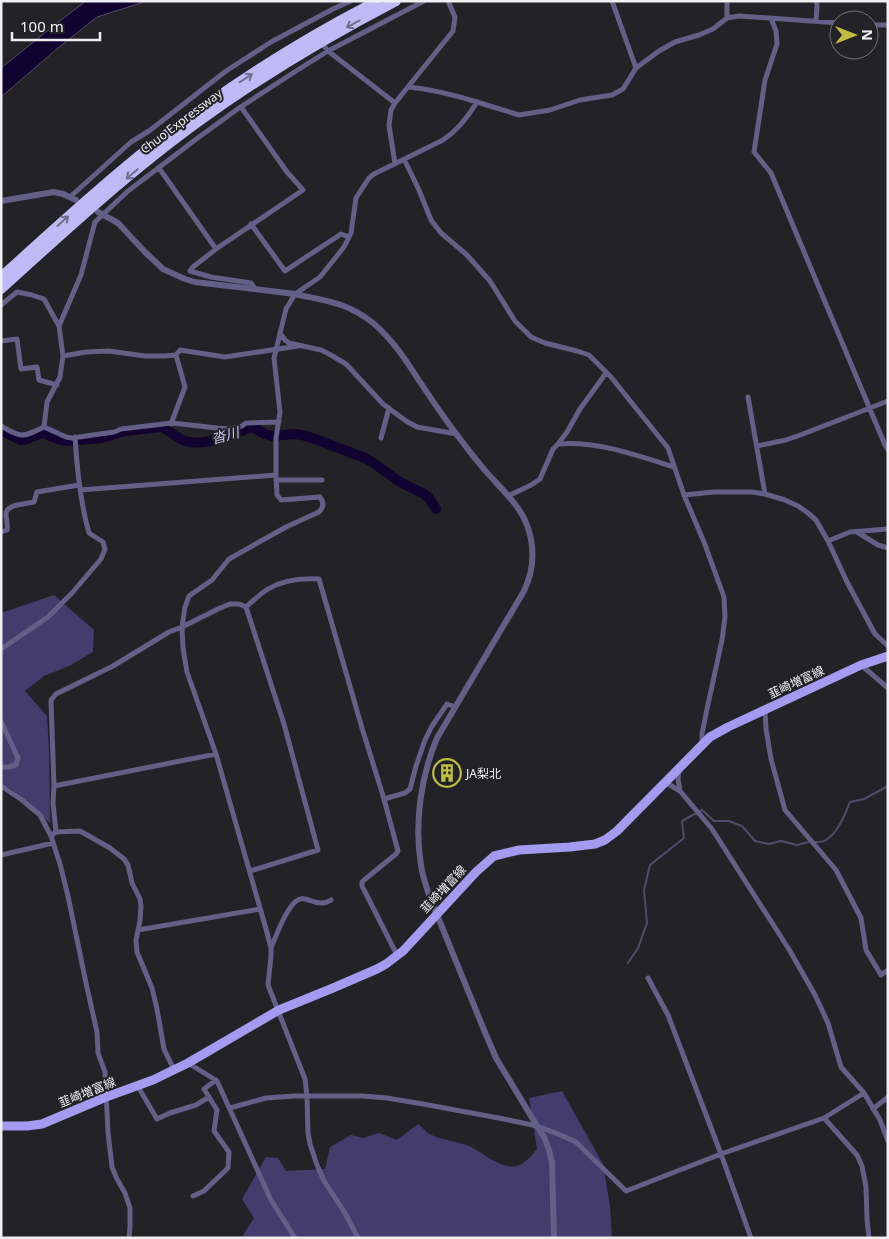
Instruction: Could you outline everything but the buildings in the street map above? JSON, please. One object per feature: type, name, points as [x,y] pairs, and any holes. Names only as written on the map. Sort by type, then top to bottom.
[{"type":"highway","name":"Chuo Expressway","points":[[1,278],[90,198],[150,148],[230,88],[312,36],[377,1]]},
{"type":"highway","name":"Chuo Expressway","points":[[1,289],[97,203],[198,122],[285,63],[396,1]]},
{"type":"main road","name":"韮崎増富線","points":[[1,1126],[42,1124],[106,1097],[153,1080],[188,1063],[279,1010],[363,976],[386,964],[403,951],[480,867],[494,856],[520,850],[595,844],[605,840],[617,831],[710,736],[861,665],[888,656]]},
{"type":"street","points":[[1,201],[54,192],[73,198],[131,142],[149,131],[226,72],[271,42],[351,1]]},
{"type":"street","points":[[58,326],[81,275],[95,222],[101,213],[241,107],[328,51],[424,1]]},
{"type":"street","points":[[395,164],[389,125],[391,110],[453,31],[455,17],[448,1]]},
{"type":"street","points":[[612,1],[636,68]]},
{"type":"street","points":[[727,1],[727,18]]},
{"type":"street","points":[[816,1],[816,21]]},
{"type":"street","points":[[408,88],[423,88],[436,91],[519,115],[550,110],[580,100],[612,94],[623,89],[636,68],[660,50],[675,42],[706,32],[727,18],[739,16],[829,22]]},
{"type":"street","points":[[771,18],[776,31],[777,44],[765,80],[754,152],[771,172],[888,450]]},
{"type":"street","points":[[309,22],[314,29]]},
{"type":"street","points":[[324,46],[395,103]]},
{"type":"street","points":[[358,1238],[345,1213],[324,1181],[317,1165],[308,1133],[305,1079],[268,985],[271,948],[216,754],[187,672],[182,627],[189,596],[212,580],[229,559],[262,539],[312,516],[322,509],[323,500],[320,496],[281,500],[277,495],[277,436],[280,412],[274,358],[286,310],[295,294],[320,277],[350,237],[356,198],[368,178],[453,134],[464,122],[477,102]]},
{"type":"street","points":[[241,107],[287,172],[303,190],[216,249],[190,271],[211,277],[251,283],[255,289]]},
{"type":"street","points":[[404,159],[431,220],[441,233],[467,255],[490,281],[514,321],[531,337],[545,344],[589,355],[668,448],[684,495],[724,597],[725,617],[722,640],[706,708],[702,743]]},
{"type":"street","points":[[159,168],[216,249]]},
{"type":"street","points":[[101,213],[118,223],[156,263],[168,272],[185,279],[195,282],[295,294],[338,303],[357,311],[386,335],[401,353],[456,434],[522,514],[531,539],[533,554],[529,580],[437,738],[423,782],[418,837],[423,876],[436,913],[484,1030],[496,1058],[550,1150],[554,1238]]},
{"type":"street","points":[[251,224],[284,272],[341,234],[350,237]]},
{"type":"street","points":[[1,305],[18,292],[44,299],[58,326],[63,356],[60,377],[47,402],[44,427]]},
{"type":"street","points":[[280,332],[288,343],[321,350],[346,364],[383,404],[406,421],[417,427],[456,434]]},
{"type":"street","points":[[1,341],[17,339],[21,369],[38,367],[39,380],[57,384]]},
{"type":"street","points":[[63,356],[109,351],[145,356],[165,356],[176,354],[180,350],[225,357],[298,346]]},
{"type":"street","points":[[171,424],[184,387],[176,354]]},
{"type":"street","points":[[508,496],[540,479],[553,449],[606,373]]},
{"type":"street","points":[[748,397],[765,494]]},
{"type":"street","points":[[756,446],[786,440],[888,401]]},
{"type":"street","points":[[381,438],[388,408]]},
{"type":"street","points":[[44,427],[66,438],[75,438],[114,432],[121,429],[171,424],[230,429],[246,423],[279,422]]},
{"type":"street","points":[[1,426],[21,436],[26,436],[44,427]]},
{"type":"street","points":[[1,649],[48,617],[72,593],[101,559],[105,549],[103,542],[89,533],[84,516],[75,438]]},
{"type":"street","points":[[558,444],[585,444],[674,467]]},
{"type":"street","points":[[1,532],[7,530],[8,527],[7,510],[10,507],[34,502],[37,492],[276,478],[322,480]]},
{"type":"street","points":[[684,495],[714,492],[752,492],[785,500],[808,513],[816,520],[875,634],[888,646]]},
{"type":"street","points":[[828,542],[850,532],[888,529]]},
{"type":"street","points":[[857,532],[878,545],[888,548]]},
{"type":"street","points":[[246,607],[268,589],[280,583],[306,578],[319,579],[398,851],[362,882],[362,886],[397,955]]},
{"type":"street","points":[[129,1238],[130,1208],[112,1167],[105,1072],[98,1053],[98,1032],[68,896],[53,842],[54,786],[51,700],[56,694],[113,666],[169,632],[230,604],[239,604],[246,607],[284,724],[318,850],[250,871]]},
{"type":"street","points":[[861,665],[888,688]]},
{"type":"street","points":[[384,799],[405,793],[410,789],[425,740],[432,726],[447,704],[455,707]]},
{"type":"street","points":[[765,710],[771,759],[785,810],[836,870],[861,918],[866,950],[881,975],[888,970]]},
{"type":"street","points":[[1,721],[18,758],[16,764],[9,768],[1,767]]},
{"type":"street","points":[[54,786],[216,754]]},
{"type":"street","points":[[680,767],[678,778],[680,791]]},
{"type":"street","points":[[665,782],[680,791],[712,829],[790,951],[828,1023],[841,1067],[864,1093],[880,1120],[888,1141]]},
{"type":"street","points":[[1,786],[40,815],[53,834]]},
{"type":"street","points":[[53,834],[80,831],[110,848],[128,864],[132,883],[140,899],[141,906],[136,940],[137,952],[152,988],[158,1009],[164,1049],[174,1070]]},
{"type":"street","points":[[1,855],[53,842]]},
{"type":"street","points":[[271,948],[282,920],[288,909],[295,902],[301,898],[317,903],[326,903],[331,900]]},
{"type":"street","points":[[138,930],[260,910]]},
{"type":"street","points":[[648,978],[668,1015],[751,1238]]},
{"type":"street","points":[[188,1063],[217,1081],[271,1200],[295,1238]]},
{"type":"street","points":[[193,1196],[204,1191],[228,1168],[230,1152],[214,1131],[217,1110],[204,1088],[216,1080]]},
{"type":"street","points":[[137,1085],[157,1118],[196,1105],[209,1097]]},
{"type":"street","points":[[230,1108],[266,1098],[363,1096],[387,1098],[537,1126],[576,1142],[626,1191],[721,1154],[824,1118],[864,1093]]},
{"type":"street","points":[[873,1109],[888,1097]]},
{"type":"street","points":[[824,1118],[857,1155],[862,1166],[866,1187],[869,1238]]},
{"type":"shaded area","points":[[86,1],[147,1],[97,17],[1,97],[1,68]]},
{"type":"shaded area","points":[[54,595],[94,630],[93,652],[69,666],[44,676],[25,691],[47,716],[50,823],[11,789],[1,786],[1,613]]},
{"type":"shaded area","points":[[562,1091],[603,1164],[610,1206],[612,1238],[241,1238],[254,1218],[242,1199],[266,1157],[278,1158],[286,1171],[325,1169],[330,1147],[351,1135],[363,1138],[379,1133],[397,1140],[418,1124],[432,1135],[466,1145],[505,1166],[517,1166],[526,1161],[537,1149],[529,1098]]},
{"type":"waterway","name":"沓川","points":[[1,430],[20,440],[43,433],[64,441],[102,438],[124,431],[161,427],[182,440],[192,442],[209,441],[249,428],[254,428],[272,436],[295,434],[307,436],[365,458],[400,482],[424,494],[436,509]]},
{"type":"waterway","points":[[814,842],[824,841],[834,833],[841,823],[850,802],[864,799],[888,786]]},
{"type":"waterway","points":[[628,963],[638,948],[647,923],[644,890],[650,865],[684,838],[682,821],[702,810],[714,821],[729,821],[742,826],[755,841],[769,844],[781,841],[797,845],[809,842]]},
{"type":"place","name":"JA梨北","points":[[447,773]]}]
